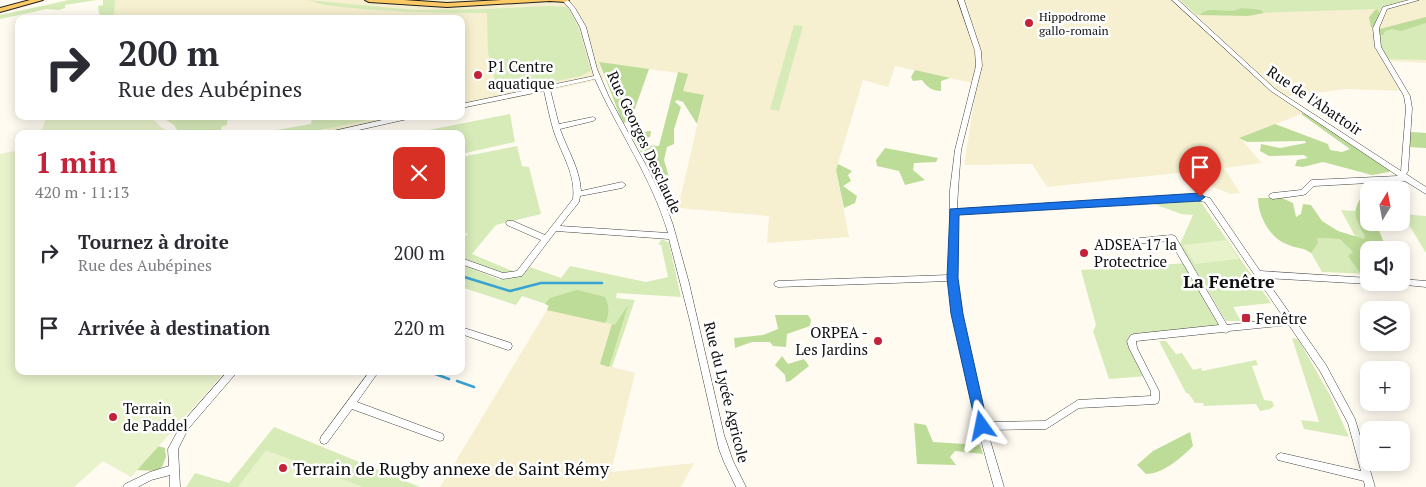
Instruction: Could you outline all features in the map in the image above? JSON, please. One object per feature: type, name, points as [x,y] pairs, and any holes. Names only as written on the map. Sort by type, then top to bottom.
[{"type":"main road","points":[[0,6],[33,0]]},
{"type":"main road","points":[[0,10],[39,0]]},
{"type":"main road","points":[[369,0],[431,5],[547,0]]},
{"type":"main road","points":[[505,2],[514,0]]},
{"type":"main road","points":[[553,0],[565,0]]},
{"type":"street","name":"Rue Georges Desclaude","points":[[565,0],[579,17],[597,77],[616,120],[646,171],[662,204],[690,301]]},
{"type":"street","points":[[961,0],[978,51],[979,66],[958,150],[952,278],[957,314],[982,426],[999,487]]},
{"type":"street","name":"Rue de l'Abattoir","points":[[1175,0],[1273,90],[1405,176],[1426,192]]},
{"type":"street","points":[[1273,196],[1302,192],[1312,184],[1337,180],[1383,181],[1405,176],[1409,108],[1407,96],[1378,47],[1376,28],[1385,8],[1416,0]]},
{"type":"street","points":[[465,105],[597,77]]},
{"type":"street","points":[[465,262],[503,276],[519,274],[576,200],[578,194],[573,165],[561,142],[546,88]]},
{"type":"street","points":[[557,127],[593,119]]},
{"type":"street","points":[[347,130],[394,120]]},
{"type":"street","points":[[578,194],[622,185]]},
{"type":"street","points":[[954,212],[1194,197],[1207,200],[1323,368],[1348,414],[1370,487]]},
{"type":"street","points":[[510,223],[546,238]]},
{"type":"street","points":[[554,228],[672,236]]},
{"type":"street","points":[[1122,242],[1172,238],[1226,330]]},
{"type":"street","points":[[1259,274],[1360,280]]},
{"type":"street","points":[[778,284],[952,278]]},
{"type":"street","points":[[1410,283],[1426,284]]},
{"type":"street","name":"Rue du Lycée Agricole","points":[[690,301],[726,457],[741,487]]},
{"type":"street","points":[[982,426],[1046,425],[1078,404],[1155,400],[1155,391],[1133,348],[1131,340],[1292,321]]},
{"type":"street","points":[[465,331],[508,346]]},
{"type":"street","points":[[175,487],[173,449],[185,426],[230,375]]},
{"type":"street","points":[[324,440],[372,375]]},
{"type":"street","points":[[352,404],[440,437]]},
{"type":"street","points":[[1280,456],[1367,477]]},
{"type":"street","points":[[128,487],[150,476],[173,470]]},
{"type":"shaded area","points":[[115,0],[1426,0],[1426,63],[1389,61],[1405,91],[1346,89],[1283,97],[1306,112],[1240,138],[1262,163],[1224,168],[1240,193],[1231,194],[1178,173],[1047,187],[1032,164],[964,165],[977,84],[895,66],[888,87],[863,80],[836,170],[849,237],[767,243],[769,216],[678,208],[704,96],[682,91],[687,74],[599,63],[604,79],[465,108],[465,15],[114,15]]},
{"type":"shaded area","points":[[325,120],[405,120],[351,130],[327,130]]},
{"type":"shaded area","points":[[547,310],[612,324],[600,364],[635,373],[611,472],[694,463],[681,487],[440,487]]},
{"type":"green space","points":[[69,0],[97,0],[65,5],[65,8],[59,10],[47,9],[0,19],[0,15]]},
{"type":"green space","points":[[103,0],[115,0],[114,15],[99,15],[98,6],[103,5]]},
{"type":"green space","points":[[306,0],[415,10],[568,7],[578,26],[591,71],[581,76],[498,93],[488,53],[487,13],[366,9],[325,5]]},
{"type":"green space","points":[[1180,0],[1405,0],[1384,6],[1379,11],[1376,9],[1197,15]]},
{"type":"green space","points":[[1241,8],[1261,10],[1264,13],[1248,16],[1200,15],[1209,10],[1231,11]]},
{"type":"green space","points":[[1376,9],[1379,11],[1378,28],[1380,29],[1426,17],[1426,23],[1401,31],[1393,29],[1385,31],[1383,35],[1378,34],[1376,28],[1371,27],[1369,17]]},
{"type":"green space","points":[[1426,19],[1426,60],[1385,59],[1378,47],[1376,30]]},
{"type":"green space","points":[[794,25],[803,26],[779,111],[770,109]]},
{"type":"green space","points":[[599,62],[649,69],[632,117],[623,124]]},
{"type":"green space","points":[[915,70],[950,78],[941,81],[941,91],[935,90],[928,87],[922,80],[913,81],[911,77]]},
{"type":"green space","points":[[678,72],[688,74],[683,91],[704,95],[697,124],[683,102],[677,100],[675,102],[681,107],[674,129],[674,144],[667,147],[664,160],[669,177],[665,195],[634,140],[634,135],[638,132],[651,131],[650,137],[642,139],[645,145],[659,146]]},
{"type":"green space","points":[[1306,112],[1391,170],[1372,175],[1323,162],[1303,167],[1295,166],[1297,160],[1308,158],[1304,155],[1269,156],[1260,151],[1261,144],[1280,148],[1306,143],[1305,141],[1247,142],[1239,138],[1275,124],[1328,144],[1330,150],[1342,152],[1350,149],[1301,114]]},
{"type":"green space","points":[[510,114],[515,142],[465,153],[465,130],[428,130]]},
{"type":"green space","points":[[45,120],[153,120],[165,130],[42,130]]},
{"type":"green space","points":[[166,120],[228,120],[227,125],[221,127],[221,130],[177,130]]},
{"type":"green space","points":[[312,120],[369,120],[320,130],[277,130],[311,124]]},
{"type":"green space","points":[[1411,132],[1426,133],[1426,148],[1409,147]]},
{"type":"green space","points":[[517,146],[522,166],[529,167],[541,214],[496,225],[472,254],[515,272],[506,274],[465,259],[465,237],[468,233],[465,233],[465,156]]},
{"type":"green space","points":[[885,148],[938,158],[936,162],[914,163],[913,170],[925,180],[905,185],[899,171],[877,166],[876,160]]},
{"type":"green space","points":[[15,151],[15,375],[222,375],[131,477],[103,461],[74,487],[0,487],[0,154]]},
{"type":"green space","points":[[838,164],[852,171],[848,175],[851,181],[843,186],[857,196],[855,203],[844,208],[836,170]]},
{"type":"green space","points":[[1258,198],[1282,198],[1293,203],[1296,217],[1301,214],[1303,204],[1311,205],[1322,221],[1338,231],[1364,239],[1365,236],[1362,231],[1379,231],[1383,241],[1360,241],[1360,273],[1348,256],[1353,252],[1340,239],[1317,238],[1318,243],[1311,253],[1276,238],[1266,226],[1260,212]]},
{"type":"green space","points":[[1360,200],[1360,226],[1356,215]]},
{"type":"green space","points":[[1200,201],[1271,303],[1233,307],[1241,321],[1226,321],[1180,244],[1193,215],[1181,214],[1154,204]]},
{"type":"green space","points":[[1341,210],[1360,211],[1360,231],[1374,231],[1379,241],[1360,241],[1360,274],[1322,272],[1302,237],[1357,240]]},
{"type":"green space","points":[[1410,215],[1426,216],[1426,253],[1410,227]]},
{"type":"green space","points":[[662,239],[669,243],[681,297],[617,293],[616,298],[635,300],[612,367],[600,364],[612,324],[547,310],[549,305],[522,296],[516,305],[465,288],[465,266],[500,280],[502,278],[518,276],[530,267],[561,278],[570,266],[646,282],[668,277],[661,245],[658,244]]},
{"type":"green space","points":[[1226,240],[1239,259],[1195,264],[1183,245]]},
{"type":"green space","points":[[1187,263],[1226,330],[1131,341],[1147,376],[1109,379],[1093,331],[1096,325],[1081,270]]},
{"type":"green space","points":[[577,290],[605,297],[608,317],[605,323],[547,310],[549,306],[545,304],[550,298]]},
{"type":"green space","points":[[628,305],[609,367],[600,364],[612,324],[615,325]]},
{"type":"green space","points":[[775,315],[808,315],[811,320],[810,326],[787,334],[786,347],[773,346],[770,342],[752,342],[735,348],[734,338],[763,335],[778,329]]},
{"type":"green space","points":[[1292,338],[1298,339],[1330,395],[1349,437],[1304,429],[1301,420],[1319,422]]},
{"type":"green space","points":[[1159,341],[1166,341],[1176,354],[1182,353],[1193,370],[1201,368],[1202,371],[1256,360],[1258,365],[1252,366],[1264,400],[1272,401],[1274,406],[1260,411],[1256,404],[1204,406],[1203,403],[1195,403],[1189,394],[1186,393]]},
{"type":"green space","points":[[782,356],[788,364],[804,359],[809,366],[786,382],[785,375],[775,365]]},
{"type":"green space","points":[[914,423],[926,425],[933,442],[980,445],[983,454],[955,451],[950,457],[956,465],[917,464]]},
{"type":"green space","points":[[274,427],[420,487],[186,487],[195,473],[229,483]]},
{"type":"green space","points":[[1190,432],[1193,446],[1165,468],[1146,474],[1137,465],[1153,451]]},
{"type":"green space","points":[[154,445],[165,448],[166,457],[162,467],[156,471],[135,470]]},
{"type":"green space","name":"Terrain de Rugby annexe de Saint Rémy","points":[[266,450],[363,487],[238,487]]},
{"type":"waterway","points":[[465,277],[510,291],[541,283],[602,283]]},
{"type":"waterway","points":[[438,375],[449,379]]},
{"type":"waterway","points":[[457,381],[474,387]]},
{"type":"place","name":"Hippodrome gallo-romain","points":[[1029,23]]},
{"type":"place","name":"P1 Centre aquatique","points":[[478,75]]},
{"type":"place","name":"ADSEA 17 la Protectrice","points":[[1084,253]]},
{"type":"place","name":"Fenêtre","points":[[1246,318]]},
{"type":"place","name":"ORPEA - Les Jardins","points":[[878,341]]},
{"type":"place","name":"Terrain de Paddel","points":[[113,417]]},
{"type":"place","name":"Terrain de Rugby annexe de Saint Rémy","points":[[283,468]]},
{"type":"district","name":"La Fenêtre","points":[[1229,281]]},
{"type":"route","points":[[982,426],[957,314],[952,278],[954,212],[1200,197]]}]
